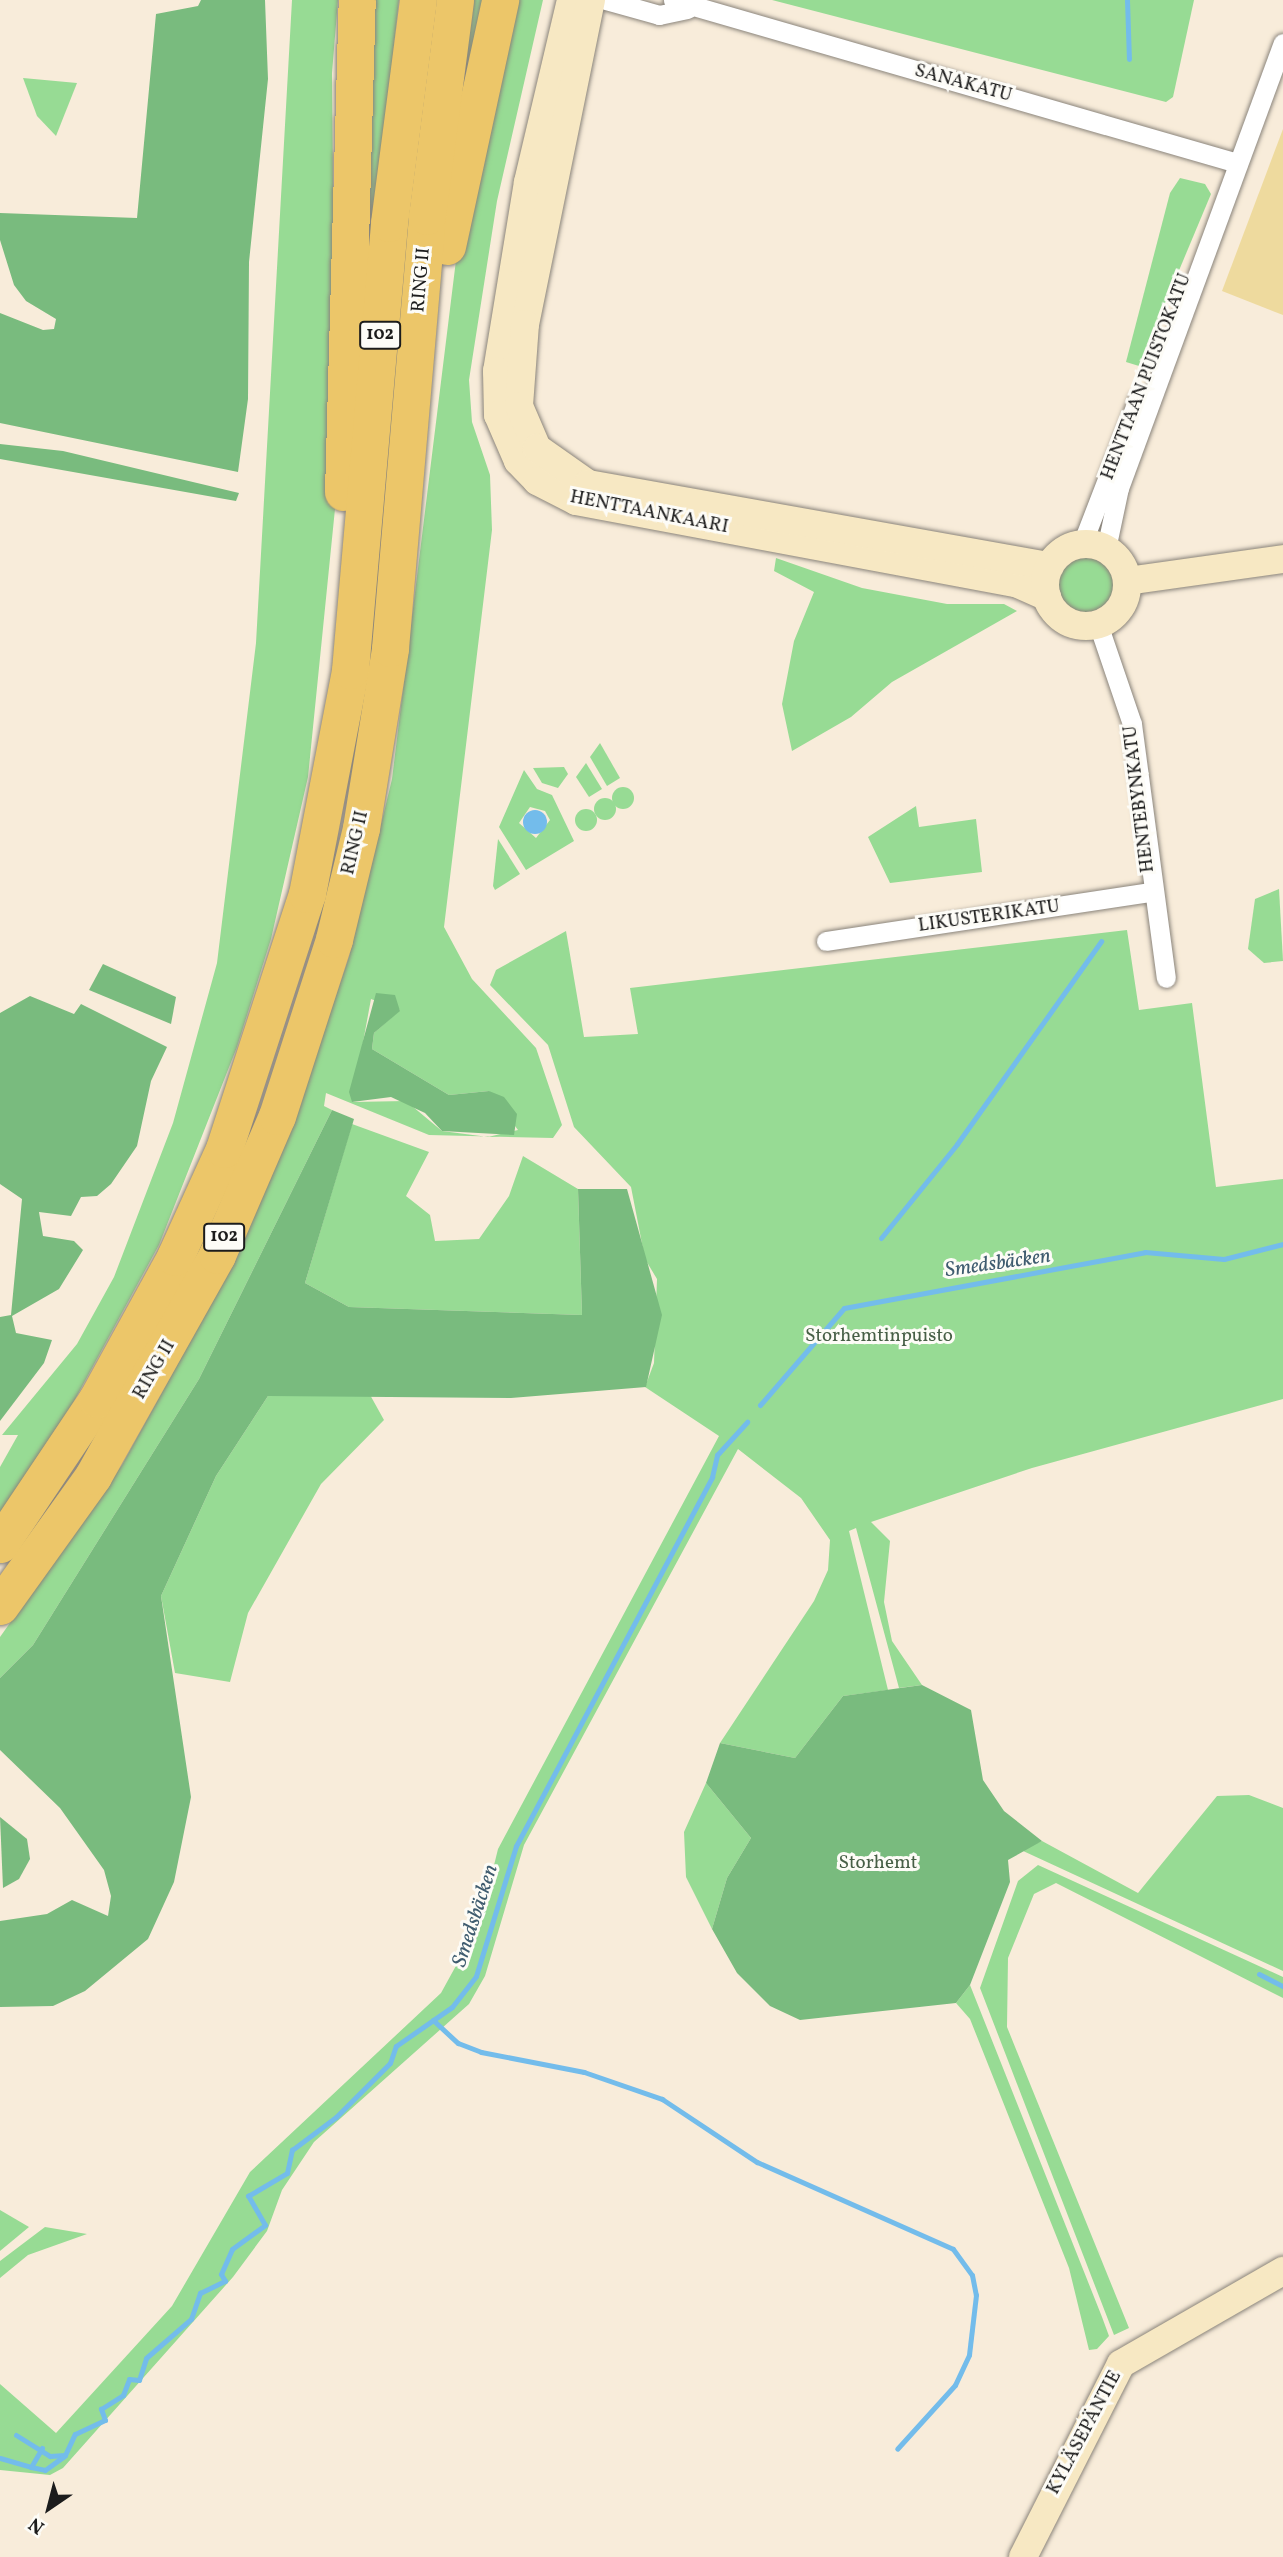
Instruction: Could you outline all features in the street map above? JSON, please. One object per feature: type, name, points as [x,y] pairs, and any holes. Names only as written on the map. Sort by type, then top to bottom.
[{"type":"highway","points":[[350,670],[340,608],[357,0]]},
{"type":"highway","name":"RING II","points":[[0,1544],[131,1340],[224,1149],[307,894],[350,670],[390,223],[418,0]]},
{"type":"highway","name":"RING II","points":[[0,1606],[93,1476],[162,1360],[222,1242],[304,1039],[370,780],[390,648],[412,402],[455,0]]},
{"type":"highway","points":[[412,402],[431,368],[459,174],[500,0]]},
{"type":"main road","name":"HENTTAANKAARI","points":[[571,0],[534,154],[497,371],[498,415],[518,461],[547,487],[576,501],[1018,584],[1047,597]]},
{"type":"main road","name":"HENTTAANKAARI","points":[[591,0],[525,324],[519,406],[537,448],[588,484],[1050,566]]},
{"type":"main road","points":[[1094,547],[1127,581],[1117,611],[1098,624],[1066,621],[1047,597],[1050,566],[1094,547]]},
{"type":"main road","points":[[1127,581],[1283,559]]},
{"type":"main road","name":"KYLÄSEPÄNTIE","points":[[1023,2557],[1085,2425],[1121,2364],[1283,2272]]},
{"type":"street","name":"SANAKATU","points":[[606,0],[659,15],[680,4],[1237,163]]},
{"type":"street","name":"HENTTAAN PUISTOKATU","points":[[1094,547],[1217,230],[1218,213],[1283,43]]},
{"type":"street","name":"HENTEBYNKATU","points":[[1098,624],[1132,724],[1151,892],[1166,978]]},
{"type":"street","name":"LIKUSTERIKATU","points":[[826,941],[1151,892]]},
{"type":"green space","points":[[201,0],[265,0],[268,79],[249,262],[248,399],[238,472],[0,423],[0,313],[43,330],[54,329],[56,319],[26,301],[14,285],[0,240],[0,213],[137,218],[156,14],[198,6]]},
{"type":"green space","points":[[292,0],[338,0],[332,73],[336,499],[308,777],[271,939],[237,1047],[159,1245],[73,1403],[0,1513],[0,1467],[18,1435],[2,1435],[77,1344],[114,1277],[173,1123],[217,963],[256,643]]},
{"type":"green space","points":[[367,0],[399,0],[363,326]]},
{"type":"green space","points":[[473,0],[489,0],[456,113],[466,43]]},
{"type":"green space","points":[[511,0],[543,0],[497,201],[469,380],[472,422],[490,475],[492,530],[444,927],[472,979],[536,1048],[562,1125],[553,1138],[490,1136],[518,1130],[489,1091],[449,1095],[372,1049],[374,1033],[400,1010],[371,999],[352,1102],[406,1101],[442,1131],[483,1136],[429,1135],[326,1093],[324,1106],[332,1110],[199,1379],[33,1645],[0,1678],[0,1637],[122,1465],[236,1258],[290,1131],[349,957],[392,779],[458,244]]},
{"type":"green space","points":[[772,0],[1194,0],[1173,97],[1166,102]]},
{"type":"green space","points":[[23,78],[77,83],[56,136],[37,116]]},
{"type":"green space","points":[[1180,178],[1205,184],[1211,194],[1139,366],[1126,362],[1170,193]]},
{"type":"green space","points":[[0,444],[63,451],[239,493],[236,501],[0,459]]},
{"type":"green space","points":[[776,558],[862,588],[947,604],[1004,604],[1017,611],[892,682],[851,717],[792,751],[782,704],[794,641],[814,592],[774,571]]},
{"type":"green space","points":[[1091,558],[1101,562],[1109,570],[1113,585],[1109,600],[1101,608],[1081,612],[1071,608],[1063,600],[1059,580],[1063,570],[1071,562]]},
{"type":"green space","points":[[600,743],[620,778],[607,786],[590,757]]},
{"type":"green space","points":[[586,763],[602,789],[589,797],[576,777]]},
{"type":"green space","points":[[564,767],[568,774],[558,788],[542,783],[533,768]]},
{"type":"green space","points":[[524,770],[537,789],[552,795],[574,841],[526,870],[499,827]],"holes":[[[530,807],[545,811],[550,820],[536,838],[519,823]]]},
{"type":"green space","points":[[623,787],[631,790],[634,798],[631,806],[623,809],[615,806],[612,798],[615,790]]},
{"type":"green space","points":[[605,798],[613,801],[616,809],[613,817],[605,820],[597,817],[594,809],[597,801]]},
{"type":"green space","points":[[916,806],[919,827],[976,819],[982,872],[890,883],[868,837]]},
{"type":"green space","points":[[586,809],[594,812],[597,820],[594,828],[586,831],[578,828],[575,820],[578,812]]},
{"type":"green space","points":[[498,839],[520,874],[495,890],[493,886]]},
{"type":"green space","points":[[1279,889],[1283,961],[1264,963],[1248,949],[1255,899]]},
{"type":"green space","name":"Storhemtinpuisto","points":[[1127,930],[1139,1010],[1192,1003],[1216,1187],[1283,1179],[1283,1399],[1032,1468],[871,1522],[890,1541],[884,1602],[892,1641],[922,1685],[899,1688],[856,1528],[849,1531],[888,1690],[843,1696],[795,1758],[720,1743],[814,1601],[828,1570],[830,1540],[801,1498],[738,1449],[524,1845],[485,1976],[469,2004],[314,2142],[282,2190],[267,2231],[233,2277],[63,2468],[50,2475],[0,2470],[0,2384],[56,2433],[172,2306],[250,2172],[441,1993],[480,1922],[498,1849],[719,1436],[645,1387],[654,1363],[657,1279],[645,1259],[631,1187],[574,1127],[548,1045],[490,985],[496,970],[566,931],[584,1037],[638,1034],[630,988]]},
{"type":"green space","points":[[103,964],[176,997],[171,1024],[89,990]]},
{"type":"green space","points":[[376,993],[395,995],[400,1011],[374,1033],[372,1049],[449,1095],[489,1091],[504,1097],[517,1114],[514,1135],[442,1131],[425,1113],[391,1097],[352,1102],[349,1092]]},
{"type":"green space","points":[[30,996],[74,1014],[81,1004],[167,1047],[151,1081],[137,1146],[111,1184],[97,1196],[81,1197],[71,1216],[39,1212],[43,1236],[74,1241],[83,1250],[59,1289],[12,1316],[16,1333],[52,1340],[44,1363],[0,1421],[0,1317],[11,1315],[22,1199],[0,1184],[0,1013]]},
{"type":"green space","points":[[332,1110],[354,1119],[305,1283],[349,1307],[582,1315],[578,1189],[627,1189],[662,1315],[646,1387],[511,1398],[268,1396],[216,1476],[161,1596],[191,1797],[174,1882],[148,1939],[85,1991],[53,2006],[0,2007],[0,1921],[47,1914],[72,1900],[108,1916],[111,1896],[104,1870],[60,1808],[0,1750],[0,1678],[33,1645],[199,1379]]},
{"type":"green space","points":[[352,1124],[429,1152],[406,1196],[430,1215],[435,1241],[479,1239],[509,1196],[523,1156],[578,1189],[582,1315],[349,1307],[305,1283]]},
{"type":"green space","points":[[369,1393],[384,1420],[321,1484],[248,1613],[230,1682],[175,1673],[161,1596],[216,1476],[268,1396]]},
{"type":"green space","name":"Storhemt","points":[[922,1685],[971,1710],[983,1780],[1004,1811],[1042,1841],[1008,1860],[1010,1882],[970,1985],[956,2003],[800,2020],[770,2006],[737,1973],[712,1929],[727,1878],[751,1838],[706,1783],[720,1743],[795,1758],[843,1696]]},
{"type":"green space","points":[[706,1783],[751,1838],[727,1878],[712,1929],[686,1877],[684,1832]]},
{"type":"green space","points":[[1249,1795],[1283,1808],[1283,1971],[1021,1850],[1042,1841],[1138,1893],[1217,1796]]},
{"type":"green space","points":[[0,1817],[27,1839],[30,1859],[19,1879],[3,1888]]},
{"type":"green space","points":[[1038,1865],[1283,1977],[1283,1998],[1056,1883],[1034,1894],[1008,1958],[1007,2027],[1129,2328],[1114,2335],[980,1988],[1018,1881]]},
{"type":"green space","points":[[970,1985],[1109,2336],[1097,2349],[1089,2350],[1069,2268],[970,2019],[956,2003]]},
{"type":"green space","points":[[0,2210],[29,2227],[0,2251]]},
{"type":"green space","points":[[45,2227],[87,2234],[28,2255],[0,2278],[0,2261]]},
{"type":"sand","points":[[1283,129],[1283,315],[1222,291]]},
{"type":"water","points":[[535,810],[543,814],[547,822],[543,830],[535,834],[527,830],[523,822],[527,814]]},
{"type":"waterway","points":[[1127,0],[1129,59]]},
{"type":"waterway","points":[[881,1238],[957,1144],[1101,941]]},
{"type":"waterway","name":"Smedsbäcken","points":[[760,1405],[844,1308],[1145,1252],[1224,1259],[1283,1244]]},
{"type":"waterway","name":"Smedsbäcken","points":[[16,2435],[50,2456],[65,2455],[75,2434],[105,2420],[101,2409],[123,2395],[129,2379],[139,2380],[146,2358],[191,2319],[200,2293],[225,2281],[221,2274],[232,2249],[265,2225],[248,2196],[287,2173],[292,2150],[336,2117],[390,2063],[396,2046],[452,2007],[476,1976],[516,1846],[712,1477],[717,1455],[747,1422]]},
{"type":"waterway","points":[[1259,1974],[1283,1986]]},
{"type":"waterway","points":[[433,2020],[458,2043],[481,2052],[584,2072],[662,2099],[757,2162],[953,2249],[972,2275],[976,2295],[969,2355],[955,2385],[897,2449]]},
{"type":"waterway","points":[[0,2458],[31,2467],[42,2448]]},
{"type":"waterway","points":[[31,2467],[45,2470],[64,2456]]}]
